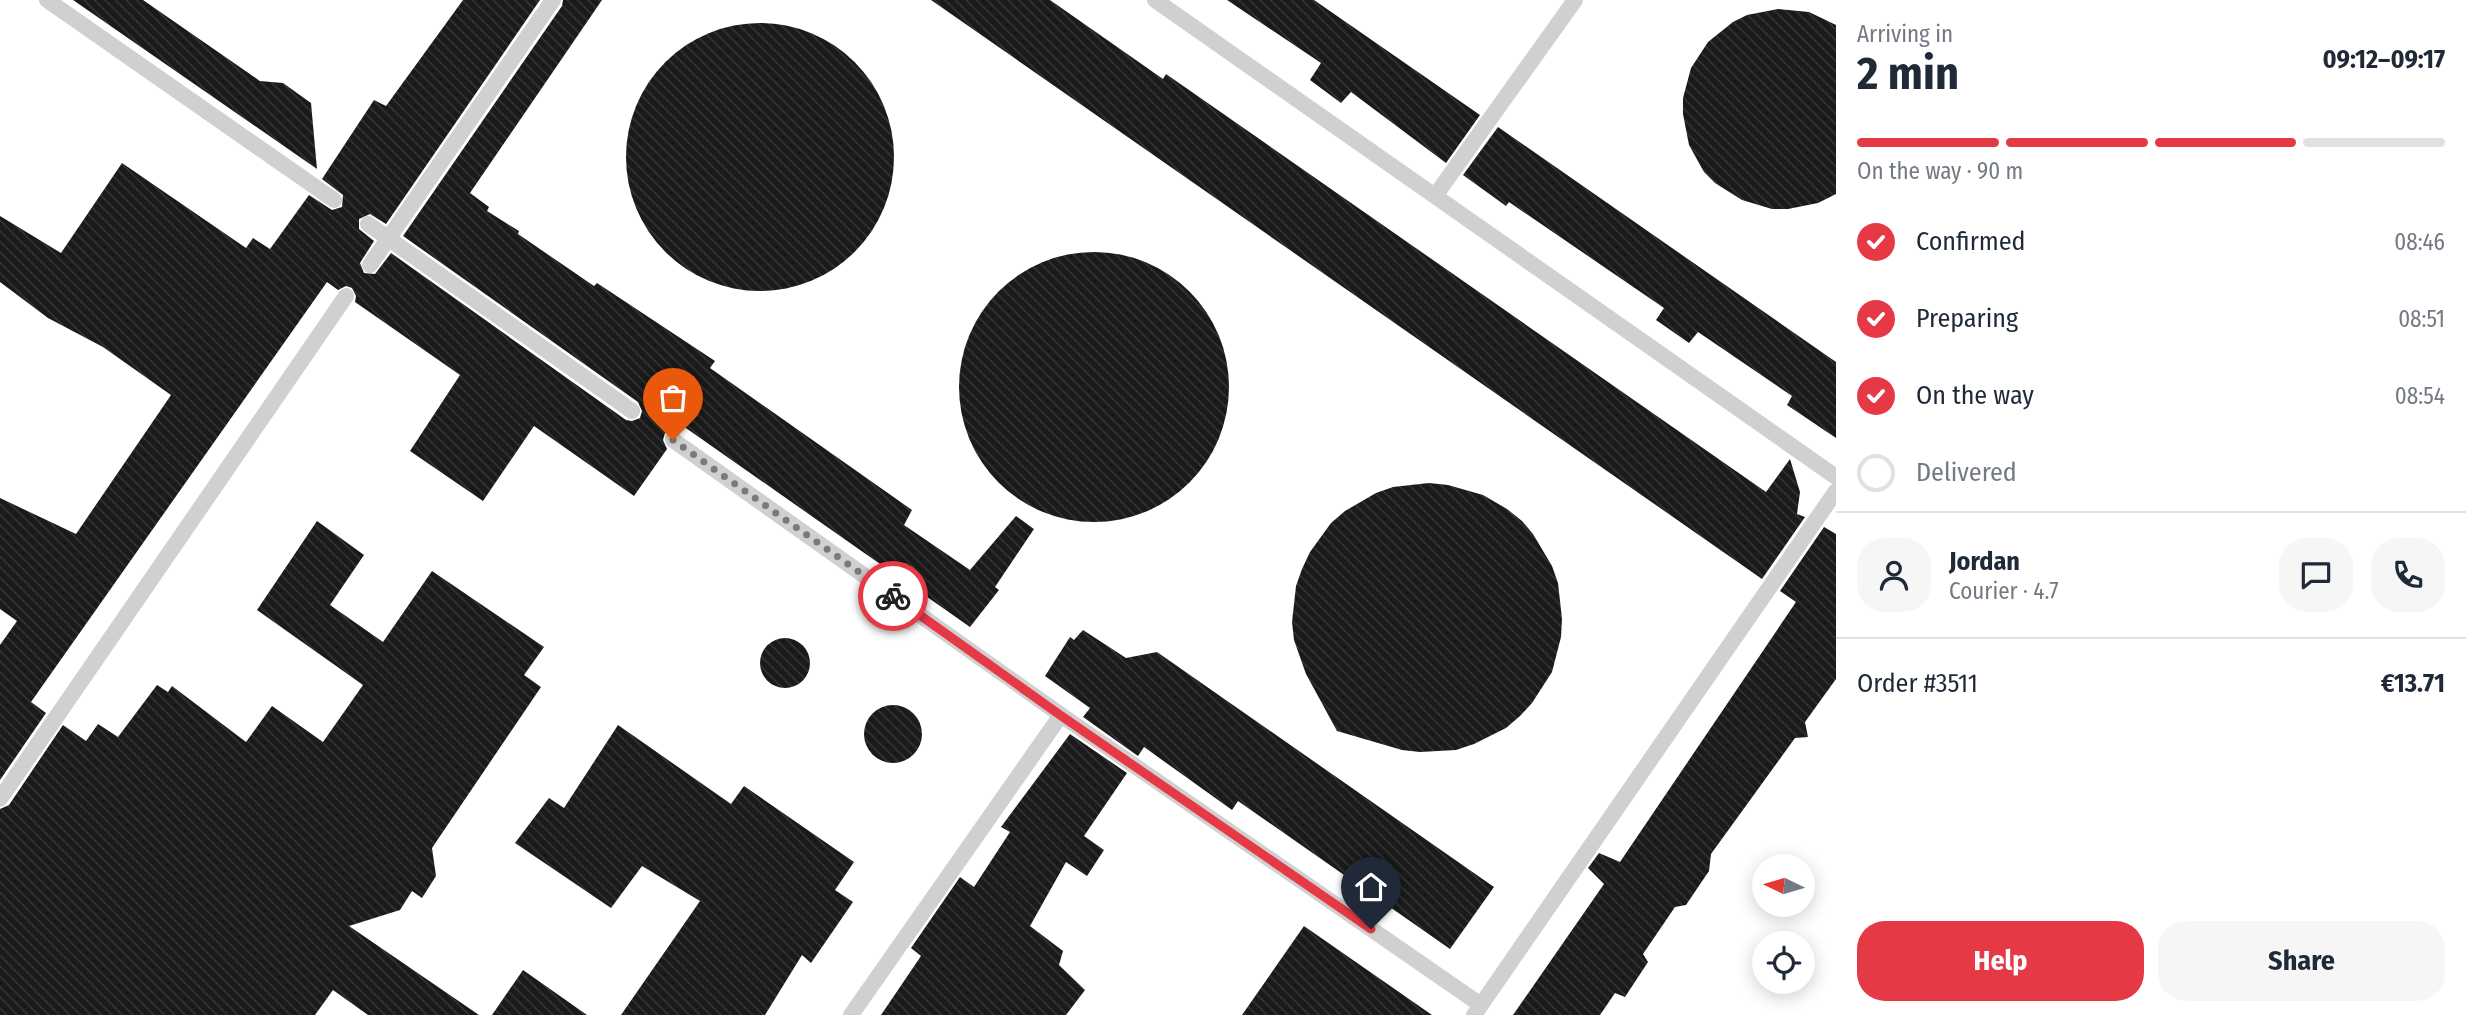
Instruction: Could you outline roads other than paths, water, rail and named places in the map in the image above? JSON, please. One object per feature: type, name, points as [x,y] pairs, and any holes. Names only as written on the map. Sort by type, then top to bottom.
[{"type":"lane","points":[[47,0],[334,200]]},
{"type":"lane","points":[[370,265],[553,0]]},
{"type":"lane","points":[[1154,0],[1836,477]]},
{"type":"lane","points":[[1435,196],[1575,0]]},
{"type":"lane","points":[[368,224],[632,411]]},
{"type":"lane","points":[[0,799],[346,296]]},
{"type":"lane","points":[[673,440],[1478,1010],[1836,491]]},
{"type":"lane","points":[[851,1015],[1060,715]]}]
